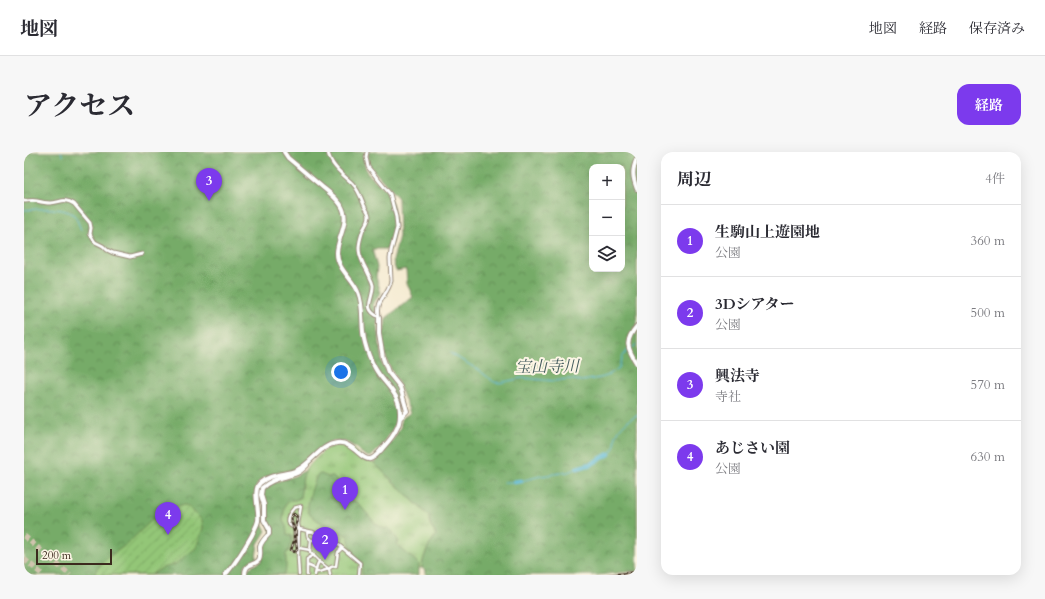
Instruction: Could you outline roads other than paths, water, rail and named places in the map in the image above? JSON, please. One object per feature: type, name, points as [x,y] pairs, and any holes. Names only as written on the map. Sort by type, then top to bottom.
[{"type":"street","points":[[225,575],[232,567],[247,543],[258,521],[257,488],[260,483],[274,476],[298,469],[333,443],[339,442],[350,445],[366,458],[372,458],[378,453],[394,433],[400,418],[399,403],[395,395],[375,369],[365,343],[363,335],[361,301],[355,285],[340,267],[338,261],[337,248],[345,216],[343,208],[333,196],[288,158],[284,152]]},
{"type":"street","points":[[328,152],[338,170],[358,192],[369,216],[362,232],[359,250],[362,263],[372,281],[373,286],[369,308],[372,314],[379,317]]},
{"type":"street","points":[[367,152],[366,157],[368,167],[390,194],[396,217],[397,228],[391,251],[391,281],[379,303],[378,309],[383,358],[391,376],[400,388],[407,411],[400,418]]},
{"type":"street","points":[[637,158],[632,172],[637,189]]},
{"type":"street","points":[[24,201],[54,203],[62,200],[71,202],[90,223],[90,234],[95,242],[107,250],[125,256],[130,257],[142,254]]},
{"type":"street","points":[[637,326],[629,335],[628,340],[630,353],[637,364]]},
{"type":"street","points":[[245,575],[245,570],[248,565],[256,562],[260,558],[260,546],[269,534],[269,528],[264,520],[264,505],[261,495],[262,488],[267,483],[298,473],[312,462],[316,456]]},
{"type":"street","points":[[299,575],[299,529],[298,524],[301,506],[294,508],[288,516],[287,520],[292,528],[299,529],[313,532],[329,541],[333,540],[360,563],[359,575]]},
{"type":"street","points":[[307,531],[308,537],[311,540],[310,552],[329,569],[330,575]]},
{"type":"street","points":[[311,540],[315,540],[321,536]]},
{"type":"street","points":[[299,548],[310,550]]},
{"type":"street","points":[[307,565],[316,572],[336,566],[338,552],[342,548]]},
{"type":"street","points":[[306,575],[307,559],[314,556]]},
{"type":"street","points":[[316,572],[319,561]]},
{"type":"waterway","points":[[61,152],[63,156]]},
{"type":"waterway","points":[[24,210],[64,210],[74,215],[81,230]]},
{"type":"waterway","name":"宝山寺川","points":[[630,349],[637,344]]},
{"type":"waterway","name":"宝山寺川","points":[[450,353],[480,371],[494,382],[499,383],[522,378],[555,381],[567,379],[582,381],[600,378],[607,376],[619,368],[623,356],[628,350]]},
{"type":"waterway","name":"宝山寺川","points":[[609,454],[614,447],[619,429],[637,415]]},
{"type":"waterway","name":"宝山寺川","points":[[577,468],[591,464],[609,454]]},
{"type":"waterway","name":"宝山寺川","points":[[521,481],[568,472],[577,468]]},
{"type":"waterway","name":"宝山寺川","points":[[514,482],[521,481]]},
{"type":"waterway","name":"宝山寺川","points":[[504,482],[514,482]]},
{"type":"tunnel","points":[[24,536],[70,575]]},
{"type":"tunnel","points":[[24,559],[43,575]]},
{"type":"railway","points":[[294,514],[297,517],[297,550],[294,552],[291,550],[294,541],[291,517],[294,514]]},
{"type":"railway","points":[[608,575],[637,572]]},
{"type":"place","name":"興法寺","points":[[209,201]]},
{"type":"place","name":"生駒山上遊園地","points":[[345,510]]},
{"type":"place","name":"あじさい園","points":[[168,535]]},
{"type":"place","name":"3Dシアター","points":[[325,560]]}]
